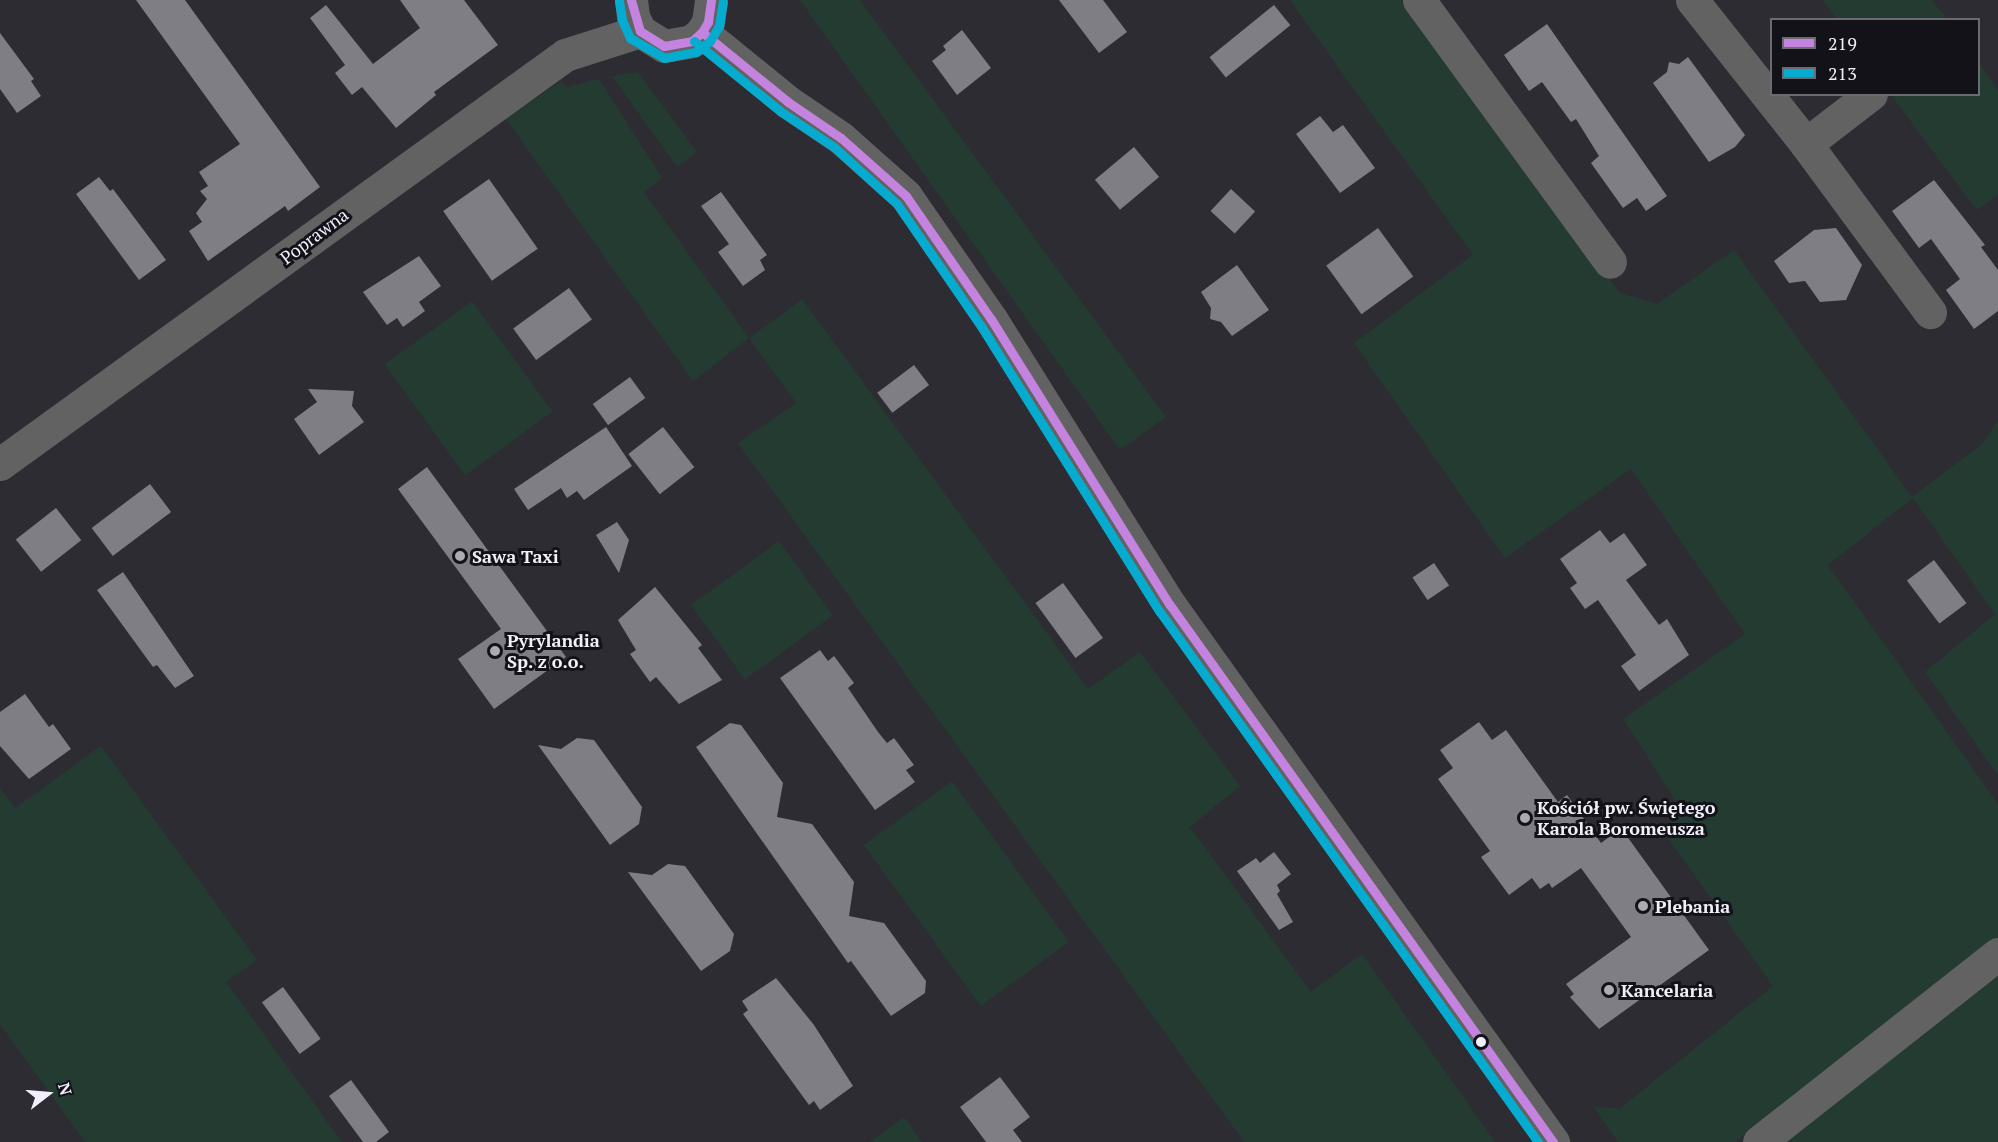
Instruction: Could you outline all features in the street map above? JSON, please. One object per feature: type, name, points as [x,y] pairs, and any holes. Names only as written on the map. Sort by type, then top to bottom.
[{"type":"street","points":[[632,0],[633,18],[640,31],[664,46],[692,41],[702,32],[708,22],[711,0]]},
{"type":"street","points":[[1419,0],[1610,262]]},
{"type":"street","points":[[1692,0],[1806,144],[1930,312]]},
{"type":"street","name":"Poprawna","points":[[0,464],[565,55],[640,31]]},
{"type":"street","points":[[702,32],[788,102],[841,138],[906,196],[991,320],[1170,605],[1553,1142]]},
{"type":"street","points":[[1806,144],[1868,96]]},
{"type":"street","points":[[1759,1142],[1998,954]]},
{"type":"green space","points":[[800,0],[860,0],[1166,417],[1120,450]]},
{"type":"green space","points":[[1290,0],[1402,0],[1620,293],[1657,304],[1734,250],[1912,497],[1982,444],[1998,420],[1998,775],[1925,672],[1995,614],[1913,498],[1828,565],[1998,804],[1998,937],[1735,1142],[1618,1142],[1593,1106],[1619,1109],[1773,986],[1661,828],[1683,812],[1623,719],[1745,634],[1631,469],[1505,558],[1354,343],[1473,255]]},
{"type":"green space","points":[[1822,0],[1932,0],[1946,18],[1836,18]]},
{"type":"green space","points":[[1980,64],[1998,90],[1998,195],[1977,210],[1892,96],[1980,96]]},
{"type":"green space","points":[[638,72],[697,152],[677,167],[612,76]]},
{"type":"green space","points":[[599,79],[662,178],[644,192],[749,338],[693,381],[506,119],[561,81],[566,87]]},
{"type":"green space","points":[[802,299],[1088,689],[1140,652],[1240,786],[1190,827],[1311,992],[1362,954],[1495,1142],[1244,1142],[738,443],[796,403],[749,338]]},
{"type":"green space","points":[[472,301],[553,412],[465,475],[385,364]]},
{"type":"green space","points":[[779,541],[833,615],[745,679],[691,605]]},
{"type":"green space","points":[[101,746],[257,960],[226,982],[342,1142],[85,1142],[0,1024],[0,788],[15,808]]},
{"type":"green space","points":[[952,781],[1069,942],[981,1006],[864,845]]},
{"type":"green space","points":[[1998,966],[1998,1142],[1775,1142]]},
{"type":"green space","points":[[904,1117],[922,1142],[870,1142]]},
{"type":"building","points":[[136,0],[185,0],[320,187],[288,211],[285,206],[208,261],[189,231],[202,222],[196,213],[207,199],[200,191],[208,186],[199,172],[240,144]]},
{"type":"building","points":[[400,0],[464,0],[498,45],[434,92],[436,95],[396,128],[362,87],[352,95],[335,73],[345,65],[310,18],[326,5],[373,64],[420,28]]},
{"type":"building","points":[[1059,0],[1103,0],[1127,32],[1099,53]]},
{"type":"building","points":[[1274,5],[1290,25],[1226,77],[1209,57]]},
{"type":"building","points":[[1547,24],[1667,196],[1646,211],[1637,198],[1623,208],[1591,163],[1599,156],[1576,119],[1571,122],[1542,82],[1529,91],[1504,55]]},
{"type":"building","points":[[962,30],[991,68],[957,95],[932,61],[946,50],[943,46]]},
{"type":"building","points":[[0,33],[34,79],[31,81],[41,96],[17,113],[0,89]]},
{"type":"building","points":[[1688,57],[1745,135],[1735,147],[1709,162],[1653,83],[1667,72],[1669,62],[1679,64]]},
{"type":"building","points":[[1320,116],[1333,132],[1343,125],[1375,168],[1340,193],[1296,134]]},
{"type":"building","points":[[1134,147],[1159,177],[1120,210],[1095,180]]},
{"type":"building","points":[[99,177],[110,191],[113,189],[166,260],[139,280],[76,194]]},
{"type":"building","points":[[489,179],[538,249],[492,281],[443,211]]},
{"type":"building","points":[[1934,180],[1985,245],[1981,247],[1998,270],[1998,311],[1974,329],[1946,290],[1960,279],[1931,239],[1919,248],[1892,211]]},
{"type":"building","points":[[1231,189],[1255,212],[1235,233],[1211,211]]},
{"type":"building","points":[[721,192],[767,255],[760,260],[765,270],[743,286],[718,252],[729,244],[701,206]]},
{"type":"building","points":[[1378,228],[1413,277],[1361,314],[1326,266]]},
{"type":"building","points":[[1836,228],[1862,265],[1846,300],[1820,302],[1805,281],[1789,283],[1774,261],[1814,230]]},
{"type":"building","points":[[419,256],[441,286],[419,302],[425,311],[403,327],[397,318],[387,325],[363,292]]},
{"type":"building","points":[[1237,265],[1269,310],[1232,336],[1221,322],[1210,319],[1211,308],[1201,292]]},
{"type":"building","points":[[569,288],[592,320],[536,360],[513,329]]},
{"type":"building","points":[[914,365],[929,385],[892,413],[877,393]]},
{"type":"building","points":[[630,377],[645,398],[608,425],[593,404]]},
{"type":"building","points":[[308,389],[354,391],[352,406],[364,422],[319,455],[294,419],[317,402]]},
{"type":"building","points":[[606,427],[632,466],[584,500],[577,491],[567,498],[561,488],[528,510],[514,489]]},
{"type":"building","points":[[663,427],[694,467],[660,494],[628,454]]},
{"type":"building","points":[[427,467],[566,657],[494,709],[458,659],[501,629],[398,489]]},
{"type":"building","points":[[150,484],[171,512],[113,556],[92,528]]},
{"type":"building","points":[[56,508],[81,540],[41,572],[16,539]]},
{"type":"building","points":[[617,522],[629,540],[619,573],[596,535]]},
{"type":"building","points":[[1600,530],[1610,543],[1624,533],[1647,565],[1626,580],[1659,625],[1667,619],[1689,655],[1639,691],[1621,666],[1636,655],[1598,600],[1585,609],[1570,588],[1577,583],[1560,559]]},
{"type":"building","points":[[1934,560],[1966,603],[1939,624],[1907,580]]},
{"type":"building","points":[[1434,563],[1449,585],[1428,600],[1412,578]]},
{"type":"building","points":[[123,572],[194,676],[175,688],[157,665],[153,667],[97,590]]},
{"type":"building","points":[[1063,583],[1103,638],[1075,658],[1035,603]]},
{"type":"building","points":[[655,587],[702,645],[698,648],[722,680],[679,704],[656,677],[650,682],[630,654],[636,650],[618,620]]},
{"type":"building","points":[[820,650],[828,661],[834,656],[854,683],[848,688],[878,732],[887,743],[894,738],[914,765],[906,770],[915,782],[875,810],[780,678]]},
{"type":"building","points":[[25,694],[49,727],[53,724],[71,749],[29,779],[0,746],[0,712]]},
{"type":"building","points":[[1479,722],[1492,740],[1506,730],[1558,802],[1567,795],[1601,843],[1621,828],[1709,950],[1599,1029],[1570,997],[1574,994],[1566,984],[1631,937],[1581,868],[1552,888],[1549,883],[1540,889],[1532,878],[1509,895],[1481,857],[1490,851],[1438,779],[1453,768],[1440,750]]},
{"type":"building","points":[[730,723],[741,725],[783,783],[777,817],[812,824],[854,882],[849,916],[884,923],[926,981],[925,993],[891,1016],[851,961],[848,963],[696,747]]},
{"type":"building","points":[[577,738],[594,740],[642,807],[639,824],[610,845],[538,745],[561,749]]},
{"type":"building","points":[[1274,852],[1291,874],[1277,885],[1280,891],[1277,894],[1293,922],[1279,930],[1237,871],[1256,858],[1260,863]]},
{"type":"building","points":[[668,864],[685,866],[734,934],[730,951],[701,971],[628,872],[652,875]]},
{"type":"building","points":[[776,978],[814,1025],[853,1086],[820,1110],[814,1101],[809,1105],[743,1014],[748,1010],[742,1001]]},
{"type":"building","points":[[283,987],[321,1039],[300,1054],[262,1002]]},
{"type":"building","points":[[1000,1077],[1030,1117],[1013,1130],[1022,1142],[986,1142],[960,1107]]},
{"type":"building","points":[[351,1080],[389,1132],[376,1142],[363,1142],[329,1096]]},
{"type":"transit line","name":"219","points":[[631,0],[640,31],[664,46],[692,41],[702,32],[708,22],[711,0]]},
{"type":"transit line","name":"213","points":[[619,1],[622,20],[630,38],[664,58],[696,52],[710,41],[719,26],[723,2]]},
{"type":"transit line","name":"219","points":[[702,32],[788,102],[841,138],[906,196],[991,319],[1170,605],[1553,1142]]},
{"type":"transit line","name":"213","points":[[694,41],[780,111],[834,147],[897,204],[981,326],[1160,612],[1538,1142]]},
{"type":"place","name":"Sawa Taxi","points":[[460,556]]},
{"type":"place","name":"Pyrylandia Sp. z o.o.","points":[[495,651]]},
{"type":"place","name":"Kościół pw. Świętego Karola Boromeusza","points":[[1525,818]]},
{"type":"place","name":"Plebania","points":[[1643,906]]},
{"type":"place","name":"Kancelaria","points":[[1609,990]]}]
